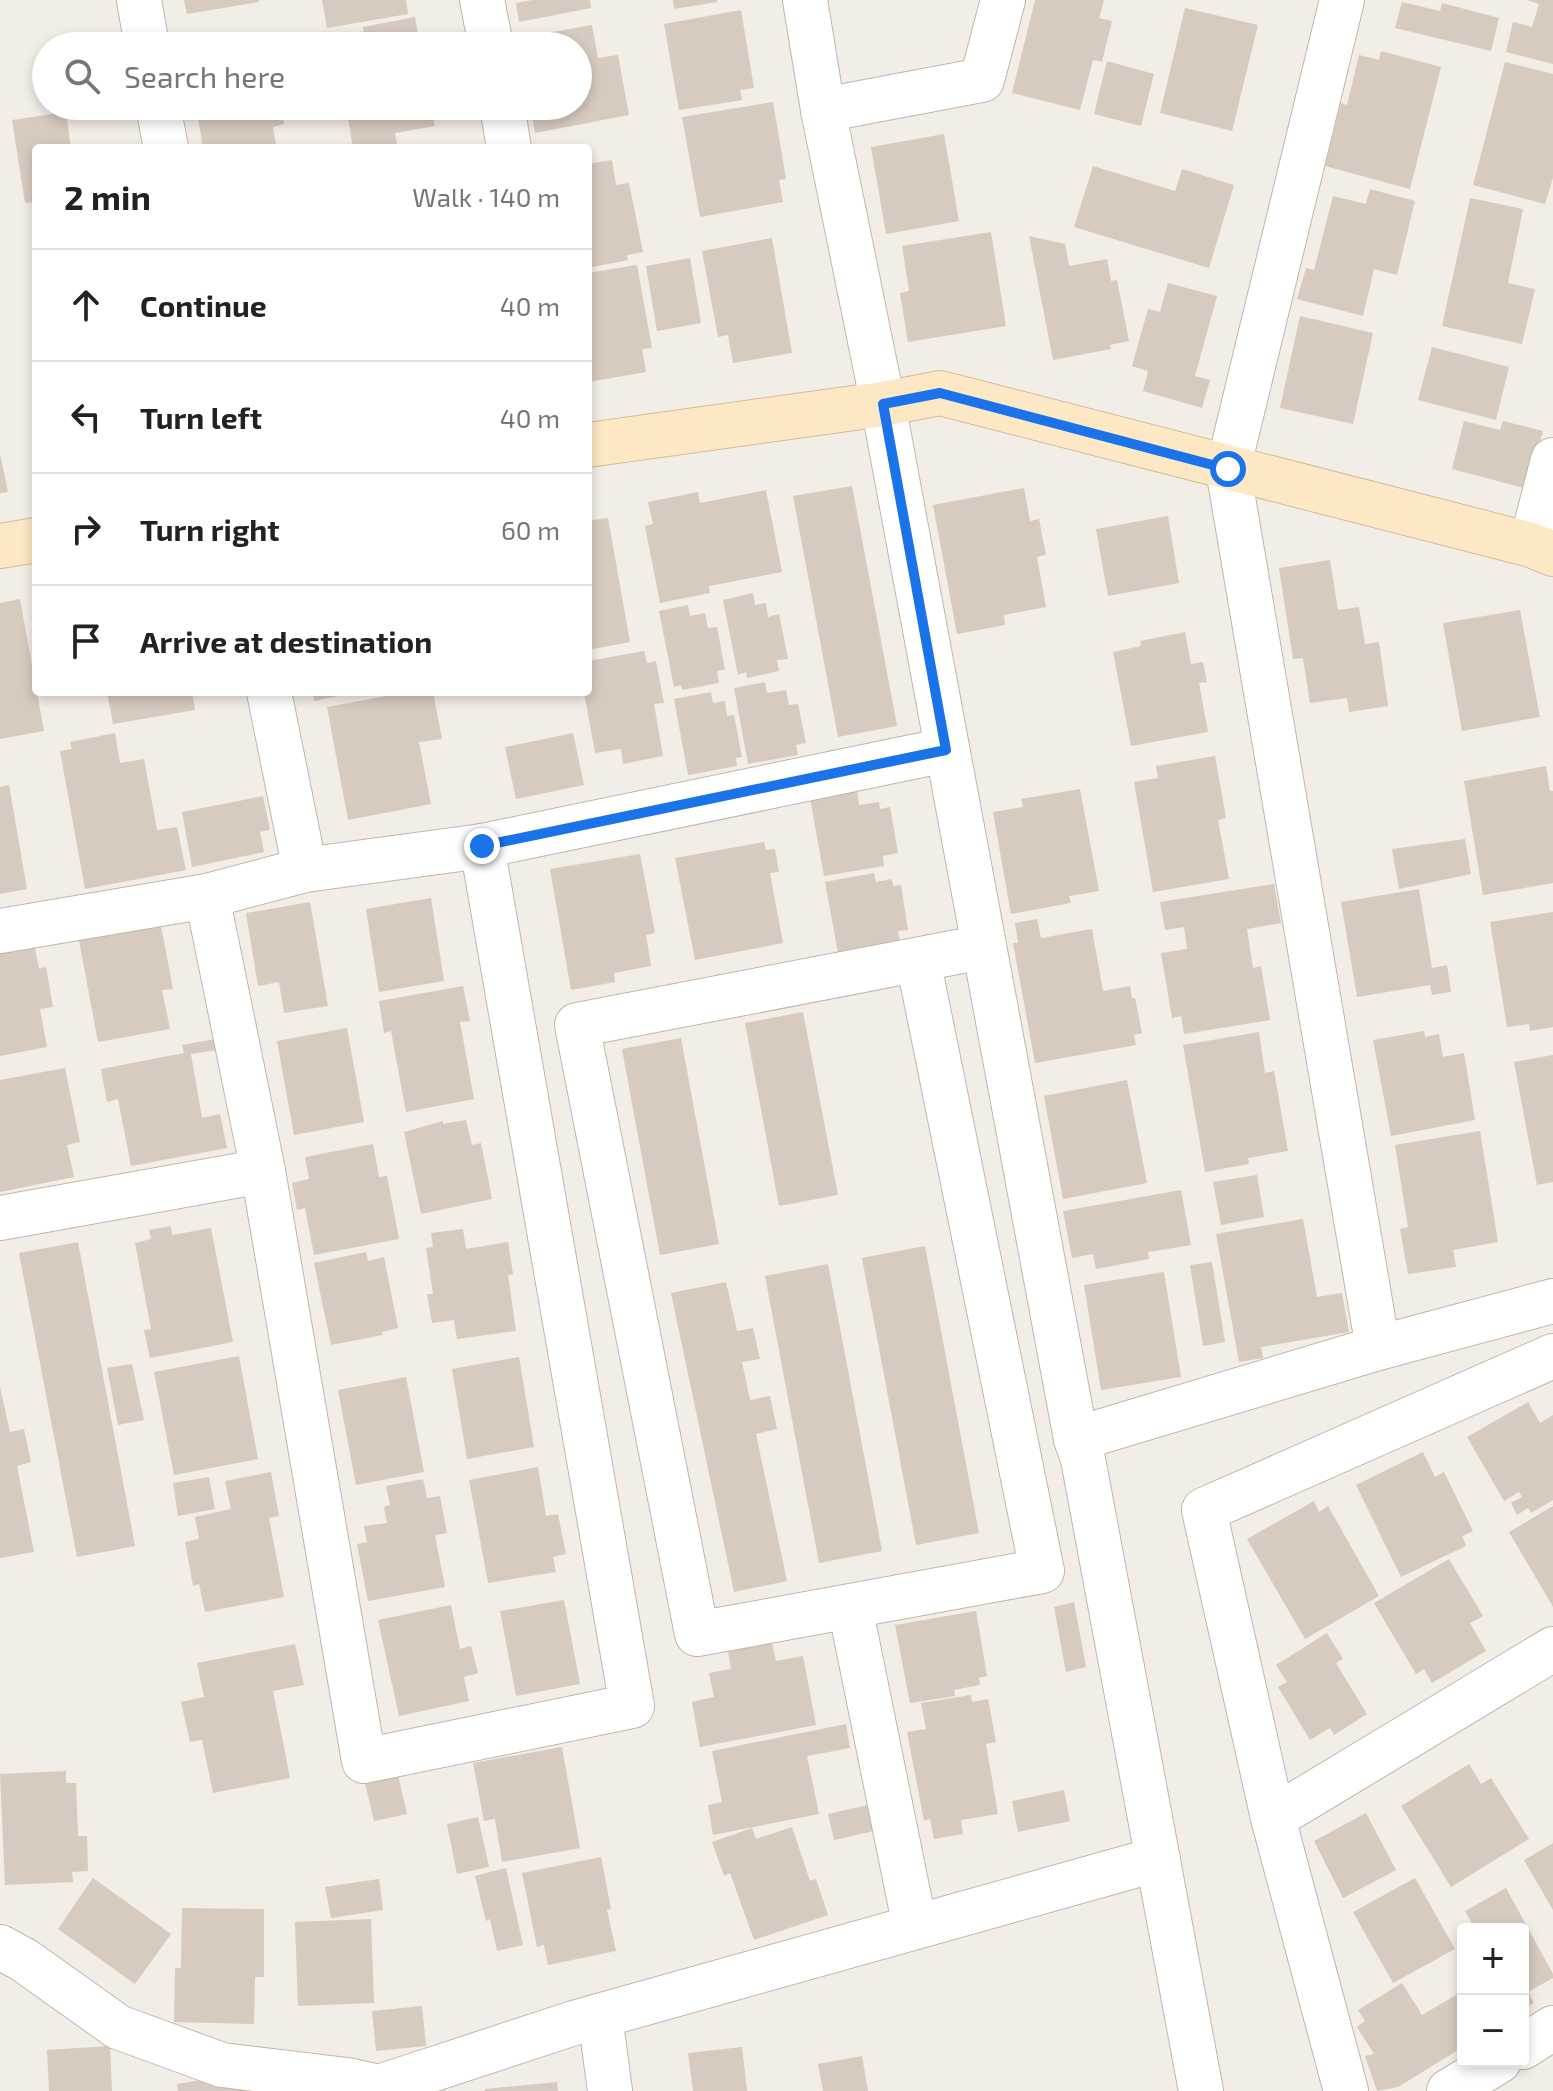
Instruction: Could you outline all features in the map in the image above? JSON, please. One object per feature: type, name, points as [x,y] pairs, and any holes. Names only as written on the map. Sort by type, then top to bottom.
[{"type":"street","points":[[139,0],[145,32]]},
{"type":"street","points":[[482,0],[488,32]]},
{"type":"street","points":[[805,0],[823,110],[883,404],[1201,2091]]},
{"type":"street","points":[[823,110],[982,80],[1003,0]]},
{"type":"street","points":[[1342,0],[1228,469],[1378,1348]]},
{"type":"street","points":[[161,120],[165,144]]},
{"type":"street","points":[[504,120],[508,144]]},
{"type":"street","points":[[592,444],[883,404],[940,393],[1542,549],[1553,460]]},
{"type":"street","points":[[0,546],[32,541]]},
{"type":"street","points":[[270,696],[305,870]]},
{"type":"street","points":[[0,931],[207,896],[305,870],[482,846],[946,750]]},
{"type":"street","points":[[207,896],[263,1171],[364,1761],[632,1706],[482,846]]},
{"type":"street","points":[[918,960],[1042,1571],[697,1634],[577,1025],[983,947]]},
{"type":"street","points":[[0,1218],[263,1171]]},
{"type":"street","points":[[1076,1439],[1378,1348],[1553,1301]]},
{"type":"street","points":[[1346,2091],[1273,1818],[1204,1510],[1553,1356]]},
{"type":"street","points":[[850,1607],[915,1927]]},
{"type":"street","points":[[1273,1818],[1553,1649]]},
{"type":"street","points":[[0,1947],[24,1960],[118,2027],[222,2065],[347,2085],[379,2087],[600,2016],[1158,1859]]},
{"type":"street","points":[[600,2016],[610,2091]]},
{"type":"street","points":[[1529,2043],[1553,2028]]},
{"type":"street","points":[[1449,2091],[1489,2067]]},
{"type":"building","points":[[184,0],[259,0],[259,2],[187,14]]},
{"type":"building","points":[[322,0],[406,0],[408,14],[327,28]]},
{"type":"building","points":[[590,0],[591,8],[519,22],[516,3]]},
{"type":"building","points":[[673,0],[717,0],[717,2],[674,9]]},
{"type":"building","points":[[1035,0],[1104,0],[1099,18],[1112,21],[1102,62],[1093,60],[1080,110],[1012,93]]},
{"type":"building","points":[[1527,0],[1553,0],[1553,64],[1506,52],[1513,22],[1532,27],[1539,4]]},
{"type":"building","points":[[1402,2],[1440,11],[1442,3],[1499,18],[1491,51],[1395,28]]},
{"type":"building","points":[[1185,8],[1258,25],[1232,131],[1160,113]]},
{"type":"building","points":[[741,10],[754,88],[740,90],[742,100],[679,110],[664,24]]},
{"type":"building","points":[[415,17],[418,32],[364,32],[363,27]]},
{"type":"building","points":[[592,25],[598,58],[618,55],[629,115],[535,133],[533,120],[592,120],[592,32],[553,32]]},
{"type":"building","points":[[1381,51],[1441,67],[1410,189],[1325,166],[1341,103],[1347,105],[1359,55],[1379,60]]},
{"type":"building","points":[[1107,61],[1154,74],[1141,126],[1094,114]]},
{"type":"building","points":[[1505,62],[1553,74],[1553,178],[1545,204],[1473,185]]},
{"type":"building","points":[[773,102],[786,179],[779,180],[783,202],[700,217],[682,117]]},
{"type":"building","points":[[32,117],[32,120],[67,120],[70,144],[32,144],[32,202],[25,203],[12,120]]},
{"type":"building","points":[[198,120],[283,120],[284,124],[273,127],[276,144],[202,144]]},
{"type":"building","points":[[348,120],[434,120],[435,126],[395,133],[397,144],[352,144]]},
{"type":"building","points":[[944,134],[959,221],[886,234],[871,147]]},
{"type":"building","points":[[612,160],[616,185],[629,183],[643,252],[627,255],[628,260],[592,267],[592,163]]},
{"type":"building","points":[[1093,166],[1175,191],[1182,169],[1234,185],[1209,268],[1074,227]]},
{"type":"building","points":[[1370,189],[1415,201],[1397,275],[1374,269],[1363,316],[1297,299],[1306,268],[1314,270],[1333,196],[1366,204]]},
{"type":"building","points":[[1470,198],[1523,209],[1508,283],[1535,289],[1522,344],[1442,326]]},
{"type":"building","points":[[991,232],[1006,326],[908,342],[900,293],[909,291],[902,246]]},
{"type":"building","points":[[1029,236],[1065,244],[1069,266],[1107,259],[1111,281],[1117,280],[1129,341],[1110,345],[1111,349],[1053,360]]},
{"type":"building","points":[[772,238],[792,353],[733,363],[728,335],[718,337],[702,251]]},
{"type":"building","points":[[690,258],[701,323],[657,331],[646,266]]},
{"type":"building","points":[[637,265],[652,348],[642,349],[646,372],[592,381],[592,272]]},
{"type":"building","points":[[1168,283],[1217,296],[1195,376],[1210,380],[1202,408],[1143,391],[1148,371],[1132,366],[1148,309],[1160,312]]},
{"type":"building","points":[[1300,316],[1373,333],[1353,424],[1280,408]]},
{"type":"building","points":[[1432,347],[1509,367],[1496,420],[1418,400]]},
{"type":"building","points":[[1464,421],[1500,430],[1503,421],[1543,431],[1528,489],[1452,469]]},
{"type":"building","points":[[0,454],[8,492],[0,493]]},
{"type":"building","points":[[852,486],[897,726],[838,737],[793,496]]},
{"type":"building","points":[[1024,488],[1030,521],[1039,519],[1046,555],[1037,557],[1046,607],[1004,615],[1005,625],[957,634],[933,505]]},
{"type":"building","points":[[766,490],[782,572],[709,586],[710,593],[660,603],[645,526],[653,524],[648,502],[698,492],[700,503]]},
{"type":"building","points":[[1168,516],[1179,583],[1108,596],[1096,529]]},
{"type":"building","points":[[608,518],[630,642],[592,649],[592,520]]},
{"type":"building","points":[[1330,560],[1338,610],[1359,607],[1365,644],[1379,642],[1388,706],[1349,712],[1347,698],[1310,703],[1303,658],[1293,659],[1279,568]]},
{"type":"building","points":[[753,593],[755,605],[766,603],[768,617],[779,614],[788,659],[777,660],[779,671],[747,678],[746,672],[738,675],[723,600]]},
{"type":"building","points":[[20,599],[32,665],[32,696],[38,696],[44,731],[0,739],[0,603]]},
{"type":"building","points":[[688,605],[690,616],[705,613],[708,628],[717,627],[725,670],[717,671],[719,683],[682,690],[681,685],[674,687],[659,611]]},
{"type":"building","points":[[1520,610],[1540,717],[1462,731],[1443,623]]},
{"type":"building","points":[[1185,632],[1191,664],[1203,662],[1207,682],[1199,683],[1208,732],[1131,746],[1113,652],[1141,646],[1140,641]]},
{"type":"building","points":[[644,651],[647,663],[656,661],[664,703],[654,704],[663,756],[623,764],[621,749],[595,753],[585,696],[592,696],[592,660]]},
{"type":"building","points":[[765,682],[767,693],[786,690],[789,705],[798,704],[806,743],[796,745],[798,755],[748,764],[734,688]]},
{"type":"building","points":[[711,692],[713,703],[725,701],[727,716],[734,715],[742,757],[736,758],[737,766],[688,775],[674,699]]},
{"type":"building","points":[[108,696],[193,696],[195,710],[113,724]]},
{"type":"building","points":[[313,696],[338,696],[314,701]]},
{"type":"building","points":[[386,696],[434,696],[442,739],[419,742],[431,804],[348,820],[327,707]]},
{"type":"building","points":[[115,733],[120,763],[144,759],[157,830],[177,827],[186,870],[85,889],[60,751],[72,749],[70,742]]},
{"type":"building","points":[[573,733],[584,785],[516,799],[505,747]]},
{"type":"building","points":[[1215,756],[1226,818],[1218,820],[1229,879],[1153,892],[1134,782],[1158,778],[1156,766]]},
{"type":"building","points":[[1546,766],[1550,791],[1553,791],[1553,883],[1483,895],[1464,781]]},
{"type":"building","points":[[9,785],[27,889],[0,894],[0,787]]},
{"type":"building","points":[[1080,789],[1099,891],[1069,896],[1071,903],[1011,914],[993,812],[1023,807],[1021,799]]},
{"type":"building","points":[[857,791],[859,805],[879,802],[880,809],[890,807],[898,853],[883,856],[884,866],[824,876],[810,798]]},
{"type":"building","points":[[263,796],[270,830],[260,832],[264,852],[192,867],[182,812]]},
{"type":"building","points":[[1465,839],[1471,874],[1399,889],[1392,849]]},
{"type":"building","points":[[764,842],[766,850],[775,849],[779,872],[770,873],[783,943],[695,960],[675,858]]},
{"type":"building","points":[[640,854],[655,933],[646,935],[651,966],[614,973],[615,982],[571,990],[550,869]]},
{"type":"building","points":[[874,873],[876,882],[892,879],[893,886],[901,885],[908,930],[898,931],[900,942],[838,953],[825,882]]},
{"type":"building","points":[[1274,884],[1281,923],[1247,929],[1253,968],[1261,966],[1270,1020],[1184,1034],[1181,1016],[1172,1018],[1161,953],[1187,949],[1184,927],[1165,930],[1160,902]]},
{"type":"building","points":[[1419,889],[1432,968],[1447,965],[1451,992],[1432,995],[1430,985],[1357,997],[1341,902]]},
{"type":"building","points":[[431,898],[444,981],[379,992],[366,909]]},
{"type":"building","points":[[310,902],[328,1006],[284,1013],[279,982],[258,986],[246,913]]},
{"type":"building","points":[[1553,912],[1553,1027],[1530,1031],[1529,1024],[1507,1027],[1490,922]]},
{"type":"building","points":[[1037,919],[1041,938],[1092,929],[1103,991],[1130,986],[1132,998],[1135,998],[1142,1033],[1134,1035],[1136,1045],[1035,1063],[1013,943],[1018,943],[1015,923]]},
{"type":"building","points":[[161,926],[173,989],[162,990],[170,1029],[98,1042],[78,935],[108,929],[109,936]]},
{"type":"building","points":[[34,944],[39,968],[46,967],[53,1007],[40,1009],[47,1047],[0,1056],[0,951]]},
{"type":"building","points":[[463,986],[470,1021],[460,1022],[474,1099],[406,1112],[391,1031],[384,1033],[379,1001]]},
{"type":"building","points":[[803,1012],[838,1195],[779,1206],[745,1023]]},
{"type":"building","points":[[347,1028],[364,1122],[294,1135],[277,1041]]},
{"type":"building","points":[[1424,1031],[1425,1037],[1439,1034],[1443,1057],[1464,1053],[1475,1120],[1391,1136],[1373,1040]]},
{"type":"building","points":[[1259,1032],[1265,1073],[1274,1071],[1288,1151],[1248,1158],[1249,1164],[1205,1172],[1183,1045]]},
{"type":"building","points":[[681,1038],[719,1244],[660,1255],[622,1049]]},
{"type":"building","points":[[215,1039],[217,1050],[191,1054],[202,1118],[220,1114],[227,1148],[131,1166],[118,1099],[107,1102],[101,1069],[184,1053],[182,1045]]},
{"type":"building","points":[[1553,1055],[1553,1182],[1537,1185],[1514,1062]]},
{"type":"building","points":[[65,1068],[80,1142],[67,1145],[74,1177],[0,1192],[0,1080]]},
{"type":"building","points":[[1127,1080],[1147,1183],[1063,1199],[1044,1096]]},
{"type":"building","points":[[466,1120],[472,1145],[481,1143],[492,1199],[421,1214],[404,1132],[443,1121],[443,1124]]},
{"type":"building","points":[[1480,1131],[1498,1242],[1453,1250],[1456,1267],[1408,1274],[1400,1229],[1408,1227],[1395,1145]]},
{"type":"building","points":[[373,1144],[379,1177],[387,1176],[399,1239],[314,1255],[305,1208],[297,1210],[292,1183],[309,1179],[305,1157]]},
{"type":"building","points":[[1257,1175],[1264,1217],[1221,1225],[1213,1182]]},
{"type":"building","points":[[1181,1190],[1191,1245],[1148,1252],[1149,1259],[1096,1269],[1093,1254],[1072,1258],[1063,1211]]},
{"type":"building","points":[[1303,1219],[1317,1297],[1342,1293],[1349,1332],[1261,1347],[1263,1358],[1239,1362],[1216,1234]]},
{"type":"building","points":[[171,1226],[172,1235],[211,1228],[233,1342],[150,1358],[144,1330],[151,1329],[135,1243],[151,1239],[149,1230]]},
{"type":"building","points":[[463,1229],[466,1249],[508,1242],[513,1274],[508,1275],[516,1331],[457,1339],[454,1320],[432,1323],[427,1294],[433,1294],[426,1248],[433,1247],[431,1233]]},
{"type":"building","points":[[78,1242],[135,1546],[77,1557],[19,1253]]},
{"type":"building","points":[[925,1246],[979,1533],[916,1545],[862,1258]]},
{"type":"building","points":[[366,1252],[368,1261],[384,1257],[398,1328],[382,1332],[383,1335],[331,1345],[314,1263]]},
{"type":"building","points":[[1212,1262],[1225,1342],[1203,1346],[1190,1265]]},
{"type":"building","points":[[828,1264],[882,1551],[819,1563],[765,1276]]},
{"type":"building","points":[[1164,1272],[1181,1377],[1101,1390],[1084,1285]]},
{"type":"building","points":[[726,1282],[737,1331],[753,1328],[760,1359],[742,1362],[750,1400],[770,1396],[777,1429],[756,1434],[787,1581],[734,1592],[671,1293]]},
{"type":"building","points":[[239,1356],[258,1459],[174,1475],[154,1372]]},
{"type":"building","points":[[519,1357],[534,1447],[467,1459],[452,1369]]},
{"type":"building","points":[[132,1364],[144,1420],[118,1425],[107,1368]]},
{"type":"building","points":[[406,1377],[424,1472],[356,1485],[338,1390]]},
{"type":"building","points":[[0,1387],[10,1432],[24,1429],[31,1462],[17,1466],[34,1552],[0,1558]]},
{"type":"building","points":[[1528,1402],[1540,1423],[1553,1415],[1553,1500],[1531,1513],[1528,1508],[1517,1515],[1511,1503],[1522,1497],[1519,1492],[1504,1501],[1467,1437]]},
{"type":"building","points":[[1423,1452],[1435,1477],[1444,1472],[1473,1531],[1462,1536],[1466,1546],[1401,1577],[1356,1485]]},
{"type":"building","points":[[538,1467],[546,1516],[558,1514],[566,1554],[553,1557],[556,1572],[488,1583],[469,1480]]},
{"type":"building","points":[[271,1472],[279,1516],[269,1518],[284,1597],[205,1612],[199,1584],[193,1586],[185,1542],[199,1539],[195,1517],[231,1509],[225,1481]]},
{"type":"building","points":[[209,1477],[215,1509],[178,1516],[173,1483]]},
{"type":"building","points":[[423,1479],[427,1498],[440,1496],[447,1533],[435,1535],[445,1587],[368,1601],[357,1544],[367,1542],[364,1526],[387,1523],[384,1507],[390,1505],[386,1486]]},
{"type":"building","points":[[1314,1501],[1319,1512],[1328,1506],[1379,1596],[1305,1639],[1247,1539]]},
{"type":"building","points":[[1553,1506],[1553,1607],[1509,1532]]},
{"type":"building","points":[[1449,1559],[1483,1616],[1470,1623],[1486,1651],[1432,1683],[1424,1669],[1416,1674],[1374,1603]]},
{"type":"building","points":[[564,1600],[580,1684],[516,1696],[500,1611]]},
{"type":"building","points":[[1074,1602],[1086,1667],[1066,1672],[1054,1607]]},
{"type":"building","points":[[451,1605],[460,1649],[471,1646],[478,1673],[464,1677],[469,1701],[399,1716],[378,1620]]},
{"type":"building","points":[[976,1611],[987,1676],[979,1678],[980,1685],[954,1690],[955,1696],[910,1703],[895,1625]]},
{"type":"building","points":[[1327,1633],[1343,1659],[1336,1663],[1367,1714],[1334,1735],[1330,1728],[1310,1740],[1278,1687],[1287,1682],[1276,1665]]},
{"type":"building","points":[[772,1643],[776,1661],[803,1656],[816,1725],[700,1747],[692,1702],[714,1697],[709,1673],[731,1669],[728,1651]]},
{"type":"building","points":[[295,1644],[304,1685],[273,1691],[290,1778],[213,1793],[202,1740],[190,1742],[181,1702],[204,1697],[197,1663]]},
{"type":"building","points":[[971,1695],[972,1702],[988,1699],[996,1742],[986,1744],[998,1814],[961,1820],[963,1834],[934,1839],[930,1819],[924,1821],[907,1732],[926,1729],[921,1703]]},
{"type":"building","points":[[846,1724],[850,1748],[807,1756],[819,1814],[713,1835],[708,1805],[722,1802],[712,1751]]},
{"type":"building","points":[[562,1747],[580,1848],[502,1862],[495,1819],[484,1821],[473,1763]]},
{"type":"building","points":[[1469,1764],[1481,1784],[1491,1778],[1529,1839],[1451,1887],[1401,1806]]},
{"type":"building","points":[[66,1771],[66,1783],[76,1783],[78,1836],[87,1836],[88,1871],[72,1872],[73,1882],[5,1885],[0,1774]]},
{"type":"building","points":[[398,1775],[407,1814],[374,1821],[365,1783]]},
{"type":"building","points":[[1064,1790],[1070,1821],[1018,1832],[1012,1801]]},
{"type":"building","points":[[868,1805],[874,1831],[834,1840],[828,1814]]},
{"type":"building","points":[[1366,1813],[1396,1870],[1343,1898],[1314,1841]]},
{"type":"building","points":[[478,1817],[489,1867],[457,1874],[447,1824]]},
{"type":"building","points":[[792,1827],[810,1881],[816,1879],[828,1915],[754,1940],[730,1873],[724,1876],[712,1842],[752,1828],[756,1839]]},
{"type":"building","points":[[1553,1843],[1553,1910],[1524,1860]]},
{"type":"building","points":[[601,1857],[611,1909],[607,1910],[616,1951],[548,1965],[544,1945],[537,1947],[522,1873]]},
{"type":"building","points":[[506,1868],[523,1945],[497,1951],[475,1876]]},
{"type":"building","points":[[93,1878],[171,1934],[135,1984],[58,1929]]},
{"type":"building","points":[[1415,1878],[1455,1949],[1393,1983],[1353,1912]]},
{"type":"building","points":[[379,1879],[383,1910],[331,1918],[325,1887]]},
{"type":"building","points":[[1506,1888],[1525,1923],[1472,1923],[1465,1911]]},
{"type":"building","points":[[182,1908],[264,1909],[264,1977],[255,1977],[254,2024],[174,2022],[175,1968],[181,1968]]},
{"type":"building","points":[[371,1919],[374,2003],[298,2006],[295,1922]]},
{"type":"building","points":[[1529,1930],[1553,1974],[1553,1978],[1529,1991]]},
{"type":"building","points":[[1402,1983],[1422,2015],[1457,1995],[1457,2051],[1398,2087],[1377,2091],[1365,2056],[1374,2054],[1357,2027],[1365,2021],[1358,2010]]},
{"type":"building","points":[[422,2006],[426,2046],[376,2051],[372,2011]]},
{"type":"building","points":[[110,2046],[112,2091],[49,2091],[47,2050]]},
{"type":"building","points":[[742,2047],[747,2091],[693,2091],[688,2053]]},
{"type":"building","points":[[862,2056],[868,2091],[823,2091],[818,2064]]},
{"type":"building","points":[[249,2072],[250,2091],[178,2091],[177,2084]]},
{"type":"building","points":[[557,2082],[558,2091],[485,2091],[485,2089]]},
{"type":"route","points":[[482,846],[946,750],[883,404],[940,393],[1228,469]]}]
